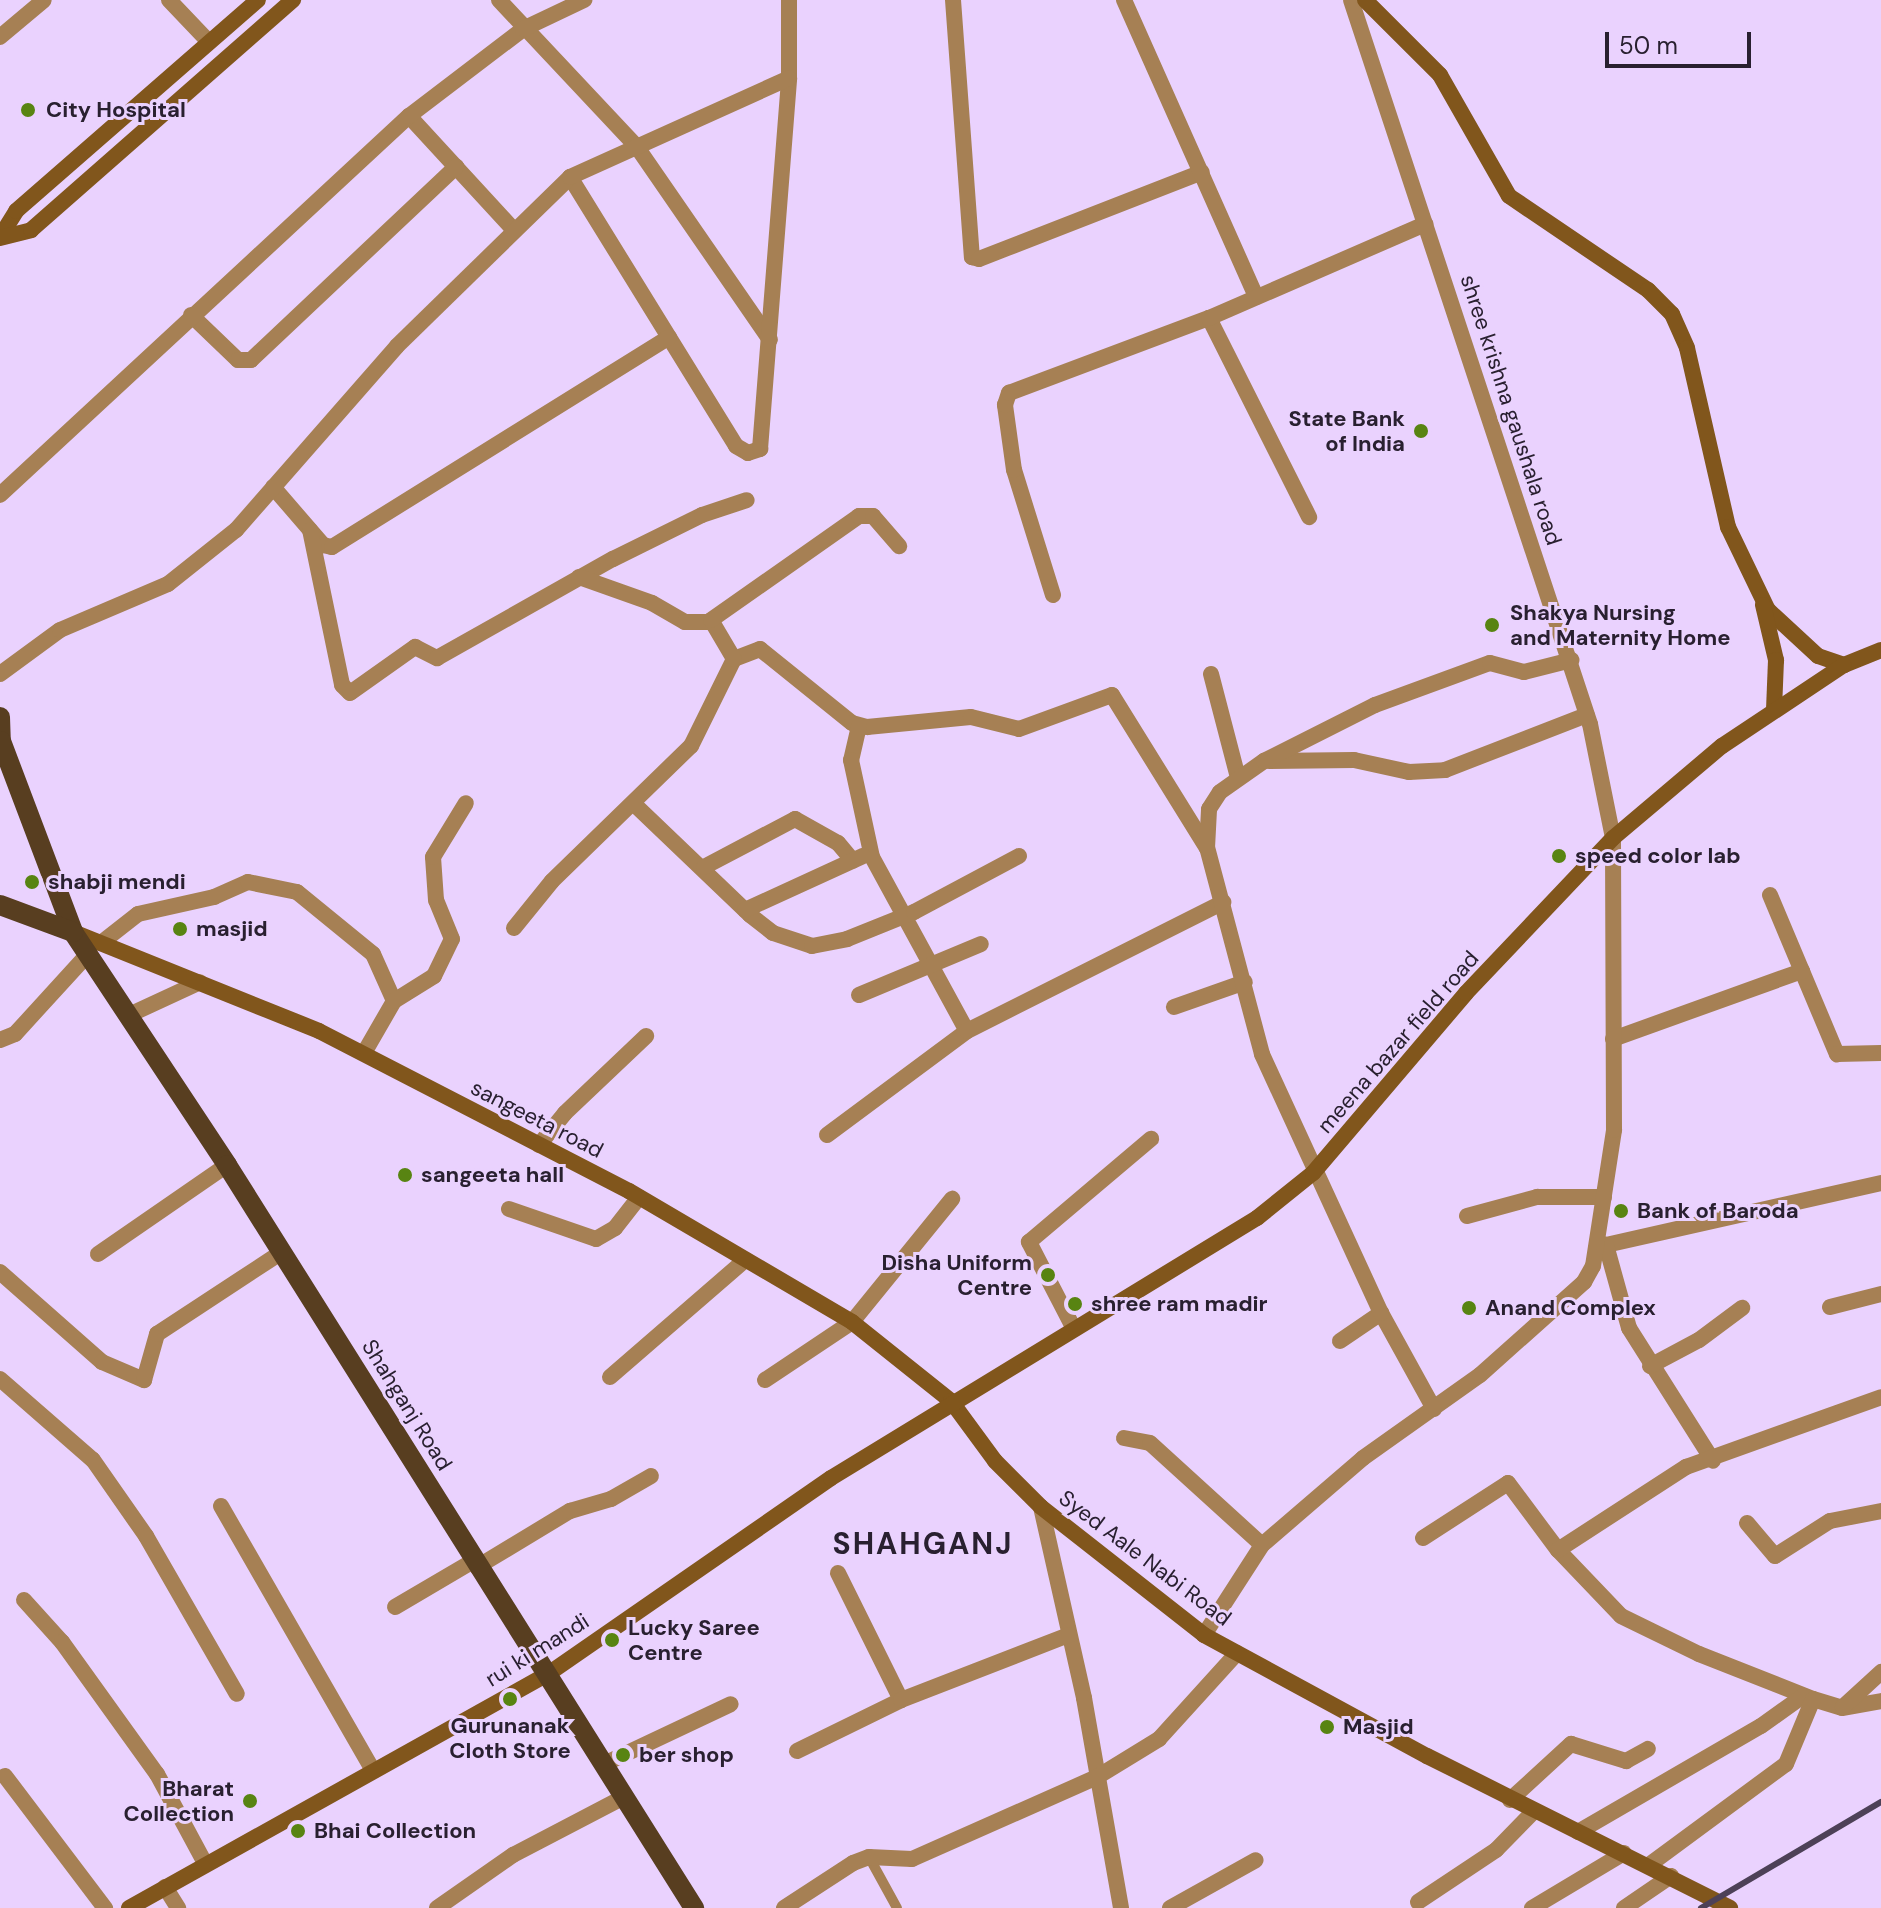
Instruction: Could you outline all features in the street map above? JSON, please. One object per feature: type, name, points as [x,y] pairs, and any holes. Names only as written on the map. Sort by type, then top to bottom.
[{"type":"main road","points":[[0,238],[16,211],[258,0]]},
{"type":"main road","points":[[0,238],[31,230],[293,0]]},
{"type":"main road","points":[[1365,0],[1440,75],[1509,196],[1648,290],[1672,314],[1687,348],[1728,527],[1761,599],[1776,660],[1774,710]]},
{"type":"main road","points":[[1761,599],[1804,647],[1844,665]]},
{"type":"main road","name":"meena bazar field road","points":[[951,1401],[1073,1327],[1189,1263],[1313,1173],[1466,993],[1613,838],[1687,773],[1774,710],[1844,665],[1881,650]]},
{"type":"main road","name":"Shahganj Road","points":[[0,717],[0,741],[73,932],[94,948],[129,1015],[227,1165],[694,1908]]},
{"type":"main road","points":[[0,905],[73,932]]},
{"type":"main road","name":"sangeeta road","points":[[94,948],[200,982],[364,1053],[639,1197],[852,1322],[951,1401]]},
{"type":"main road","name":"Syed Aale Nabi Road","points":[[951,1401],[995,1461],[1041,1507],[1204,1635],[1510,1800],[1649,1865],[1730,1908]]},
{"type":"main road","name":"rui ki mandi","points":[[129,1908],[372,1769],[548,1674],[778,1512],[951,1401]]},
{"type":"street","points":[[0,37],[44,0]]},
{"type":"street","points":[[169,0],[209,42]]},
{"type":"street","points":[[499,0],[637,147],[770,340]]},
{"type":"street","points":[[0,495],[409,116],[523,29],[584,0]]},
{"type":"street","points":[[570,177],[736,446],[748,453],[763,441],[770,340],[771,260],[789,78],[789,0]]},
{"type":"street","points":[[953,0],[972,257],[979,259],[1202,172]]},
{"type":"street","points":[[1124,0],[1256,297]]},
{"type":"street","name":"shree krishna gaushala road","points":[[1204,1635],[1262,1545],[1363,1458],[1434,1409],[1584,1282],[1601,1244],[1614,1130],[1613,838],[1587,715],[1351,0]]},
{"type":"street","points":[[0,674],[60,630],[186,573],[236,530],[397,346],[513,229],[570,177],[789,78]]},
{"type":"street","points":[[409,116],[513,229]]},
{"type":"street","points":[[191,315],[238,360],[251,360],[456,167]]},
{"type":"street","points":[[1053,595],[1014,470],[1006,396],[1209,318],[1425,224]]},
{"type":"street","points":[[1209,318],[1309,517]]},
{"type":"street","points":[[273,487],[310,530],[332,547],[669,337]]},
{"type":"street","points":[[310,530],[342,685],[350,693],[415,647],[437,658],[579,577],[702,515],[747,500]]},
{"type":"street","points":[[579,577],[652,603],[685,622],[709,622],[859,516],[873,516],[899,546]]},
{"type":"street","points":[[709,622],[734,659]]},
{"type":"street","points":[[514,928],[552,881],[691,746],[734,659],[760,649],[859,726],[971,717],[1019,729],[1112,695],[1207,848],[1262,1054],[1313,1173],[1381,1313],[1434,1409]]},
{"type":"street","points":[[1207,848],[1209,809],[1238,778],[1264,761],[1375,705],[1490,663],[1524,672],[1571,660]]},
{"type":"street","points":[[1211,674],[1238,778]]},
{"type":"street","points":[[1264,761],[1354,760],[1409,772],[1445,770],[1587,715]]},
{"type":"street","points":[[859,726],[851,760],[870,852],[967,1031]]},
{"type":"street","points":[[364,1053],[394,1001],[434,976],[452,939],[436,900],[433,857],[466,803]]},
{"type":"street","points":[[633,803],[773,933],[812,946],[847,939],[902,916],[1019,856]]},
{"type":"street","points":[[704,867],[795,819],[838,843],[853,861]]},
{"type":"street","points":[[745,910],[870,852]]},
{"type":"street","points":[[0,1040],[15,1034],[94,948],[138,914],[258,882],[301,894],[368,949],[394,1001]]},
{"type":"street","points":[[1770,895],[1838,1055],[1881,1053]]},
{"type":"street","points":[[827,1135],[967,1031],[1223,902]]},
{"type":"street","points":[[859,995],[981,944]]},
{"type":"street","points":[[1613,1039],[1802,971]]},
{"type":"street","points":[[129,1015],[200,982]]},
{"type":"street","points":[[1174,1007],[1245,982]]},
{"type":"street","points":[[539,1145],[565,1113],[646,1036]]},
{"type":"street","points":[[1073,1327],[1029,1242],[1151,1139]]},
{"type":"street","points":[[98,1254],[227,1165]]},
{"type":"street","points":[[1713,1461],[1650,1366],[1629,1328],[1601,1244],[1881,1183]]},
{"type":"street","points":[[509,1209],[596,1239],[615,1228],[639,1197]]},
{"type":"street","points":[[1467,1216],[1537,1197],[1604,1197]]},
{"type":"street","points":[[765,1380],[852,1322],[952,1199]]},
{"type":"street","points":[[0,1272],[102,1362],[144,1380],[157,1334],[282,1252]]},
{"type":"street","points":[[610,1377],[745,1260]]},
{"type":"street","points":[[1830,1307],[1881,1294]]},
{"type":"street","points":[[1650,1366],[1699,1340],[1742,1308]]},
{"type":"street","points":[[1340,1341],[1381,1313]]},
{"type":"street","points":[[0,1379],[93,1460],[146,1536],[237,1694]]},
{"type":"street","points":[[1558,1550],[1661,1481],[1881,1397]]},
{"type":"street","points":[[1124,1438],[1150,1443],[1262,1545]]},
{"type":"street","points":[[395,1607],[570,1511],[611,1499],[651,1476]]},
{"type":"street","points":[[1423,1538],[1503,1482],[1558,1550],[1621,1616],[1808,1698],[1842,1708],[1881,1701]]},
{"type":"street","points":[[221,1506],[372,1769]]},
{"type":"street","points":[[1041,1507],[1069,1635],[1121,1908]]},
{"type":"street","points":[[1747,1523],[1775,1556],[1830,1521],[1881,1511]]},
{"type":"street","points":[[838,1573],[901,1700]]},
{"type":"street","points":[[24,1600],[62,1642],[157,1774],[205,1863]]},
{"type":"street","points":[[797,1751],[901,1700],[1069,1635]]},
{"type":"street","points":[[784,1908],[869,1857],[912,1859],[1097,1777],[1159,1739],[1237,1653]]},
{"type":"street","points":[[1842,1708],[1881,1672]]},
{"type":"street","points":[[1578,1832],[1808,1698]]},
{"type":"street","points":[[1649,1865],[1786,1764],[1808,1698]]},
{"type":"street","points":[[604,1764],[731,1704]]},
{"type":"street","points":[[1510,1800],[1571,1744],[1626,1761],[1648,1749]]},
{"type":"street","points":[[5,1776],[105,1908]]},
{"type":"street","points":[[437,1908],[513,1855],[624,1797]]},
{"type":"street","points":[[1418,1902],[1496,1850],[1534,1811]]},
{"type":"street","points":[[1532,1908],[1624,1853]]},
{"type":"street","points":[[1170,1908],[1256,1860]]},
{"type":"street","points":[[1624,1908],[1671,1876]]},
{"type":"street","points":[[165,1887],[178,1908]]},
{"type":"lane","points":[[869,1857],[897,1908]]},
{"type":"railway","points":[[1701,1908],[1881,1802]]},
{"type":"place","name":"City Hospital","points":[[28,110]]},
{"type":"place","name":"State Bank of India","points":[[1421,431]]},
{"type":"place","name":"Shakya Nursing and Maternity Home","points":[[1492,625]]},
{"type":"place","name":"speed color lab","points":[[1559,856]]},
{"type":"place","name":"shabji mendi","points":[[32,882]]},
{"type":"place","name":"masjid","points":[[180,929]]},
{"type":"place","name":"sangeeta hall","points":[[405,1175]]},
{"type":"place","name":"Bank of Baroda","points":[[1621,1211]]},
{"type":"place","name":"Disha Uniform Centre","points":[[1048,1275]]},
{"type":"place","name":"shree ram madir","points":[[1075,1304]]},
{"type":"place","name":"Anand Complex","points":[[1469,1308]]},
{"type":"place","name":"Lucky Saree Centre","points":[[612,1640]]},
{"type":"place","name":"Gurunanak Cloth Store","points":[[510,1699]]},
{"type":"place","name":"Masjid","points":[[1327,1727]]},
{"type":"place","name":"ber shop","points":[[623,1755]]},
{"type":"place","name":"Bharat Collection","points":[[250,1801]]},
{"type":"place","name":"Bhai Collection","points":[[298,1831]]},
{"type":"district","name":"SHAHGANJ","points":[[923,1544]]}]
